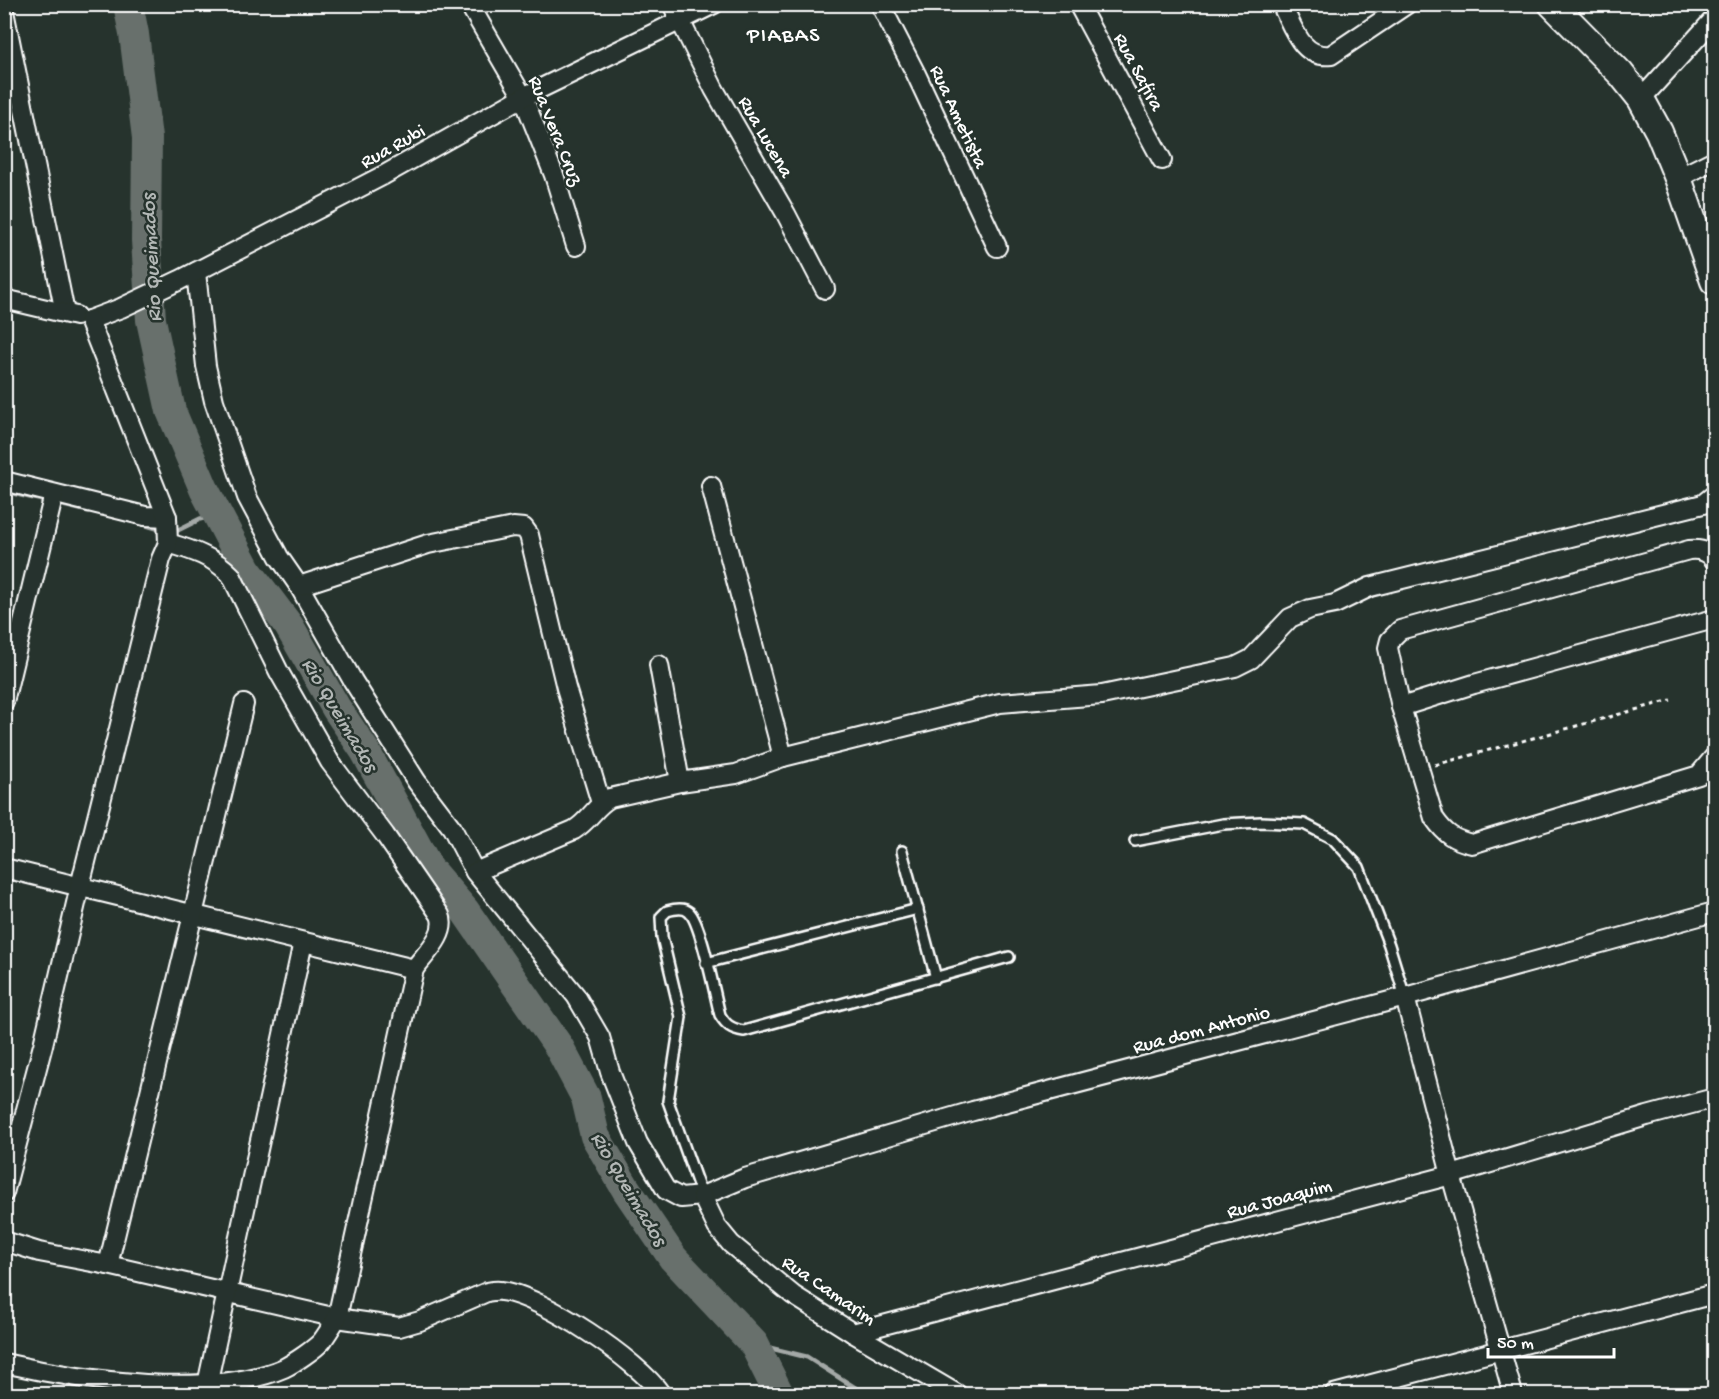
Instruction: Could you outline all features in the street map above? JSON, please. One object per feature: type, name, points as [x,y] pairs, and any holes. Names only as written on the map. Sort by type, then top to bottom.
[{"type":"street","name":"Rua Vera Cruz","points":[[469,4],[523,98],[554,175],[576,246]]},
{"type":"street","name":"Rua Lucena","points":[[672,4],[714,89],[750,147],[825,289]]},
{"type":"street","name":"Rua Rubi","points":[[89,320],[121,308],[196,272],[384,175],[523,98],[714,4]]},
{"type":"street","name":"Rua Ametista","points":[[880,4],[916,74],[997,247]]},
{"type":"street","name":"Rua Safira","points":[[1078,4],[1162,160]]},
{"type":"street","points":[[1281,4],[1303,45],[1310,52],[1325,56],[1331,55],[1407,4]]},
{"type":"street","points":[[1552,4],[1613,66],[1641,99],[1659,132],[1678,178],[1714,281]]},
{"type":"street","points":[[4,11],[65,313]]},
{"type":"street","points":[[1641,99],[1714,20]]},
{"type":"street","points":[[1678,178],[1714,160]]},
{"type":"street","points":[[196,272],[206,366],[224,432],[248,497],[279,557],[299,586],[352,681],[417,782],[452,828],[476,872],[576,996],[600,1037],[610,1072],[638,1143],[666,1190],[681,1197],[702,1196]]},
{"type":"street","points":[[4,299],[89,320],[168,532],[80,886],[44,1045],[4,1193]]},
{"type":"street","points":[[4,482],[53,500],[145,516],[224,568],[231,575],[279,672],[330,762],[385,835],[443,921],[440,934],[414,969],[337,1318],[321,1343],[285,1367],[206,1390],[84,1378],[4,1363]]},
{"type":"street","points":[[711,486],[783,757]]},
{"type":"street","points":[[476,872],[574,830],[587,822],[601,803],[610,798],[680,782],[736,774],[783,757],[1000,703],[1102,695],[1235,667],[1251,659],[1290,618],[1310,609],[1335,604],[1370,587],[1703,504],[1714,495]]},
{"type":"street","points":[[4,702],[53,500]]},
{"type":"street","points":[[299,586],[428,544],[513,527],[524,528],[529,535],[566,688],[601,803]]},
{"type":"street","points":[[1714,560],[1708,553],[1701,550],[1689,550],[1400,630],[1390,640],[1388,648],[1418,770],[1434,818],[1443,831],[1455,840],[1472,844],[1699,775],[1714,757]]},
{"type":"street","points":[[1401,707],[1474,684],[1714,619]]},
{"type":"street","points":[[659,665],[680,782]]},
{"type":"street","points":[[108,1265],[244,704]]},
{"type":"street","points":[[4,868],[414,969]]},
{"type":"street","name":"Rua dom Antonio","points":[[702,1196],[745,1178],[951,1117],[1405,997],[1714,912]]},
{"type":"street","points":[[206,1390],[303,942]]},
{"type":"street","points":[[1405,997],[1451,1175],[1513,1395]]},
{"type":"street","name":"Rua Joaquim","points":[[853,1333],[1451,1175],[1714,1098]]},
{"type":"street","name":"Rua Camarim","points":[[702,1196],[717,1227],[742,1256],[793,1295],[957,1395]]},
{"type":"street","points":[[4,1241],[39,1252],[108,1265],[337,1318],[399,1327],[420,1322],[487,1292],[499,1290],[512,1293],[568,1319],[627,1359],[654,1384],[661,1395]]},
{"type":"street","points":[[1334,1395],[1714,1294]]},
{"type":"lane","points":[[1135,842],[1222,824],[1261,822],[1305,824],[1333,839],[1359,867],[1389,945],[1405,997]]},
{"type":"lane","points":[[902,851],[936,978]]},
{"type":"lane","points":[[706,963],[918,909]]},
{"type":"lane","points":[[702,1196],[668,1101],[681,1017],[662,937],[661,917],[667,910],[687,910],[691,913],[698,928],[720,1015],[727,1026],[744,1030],[1009,957]]},
{"type":"path","points":[[1418,770],[1671,700]]},
{"type":"waterway","name":"Rio Queimados","points":[[128,4],[147,138],[146,240],[151,320],[171,411],[204,489],[246,569],[289,626],[336,708],[365,751],[429,869],[465,911],[559,1047],[586,1098],[595,1136],[626,1189],[673,1258],[754,1344],[779,1394]]},
{"type":"waterway","points":[[4,491],[88,511]]},
{"type":"waterway","points":[[172,533],[200,519],[217,515]]},
{"type":"waterway","points":[[143,524],[163,530]]},
{"type":"waterway","points":[[754,1344],[807,1357],[865,1394]]},
{"type":"district","name":"PIABAS","points":[[784,33]]}]
